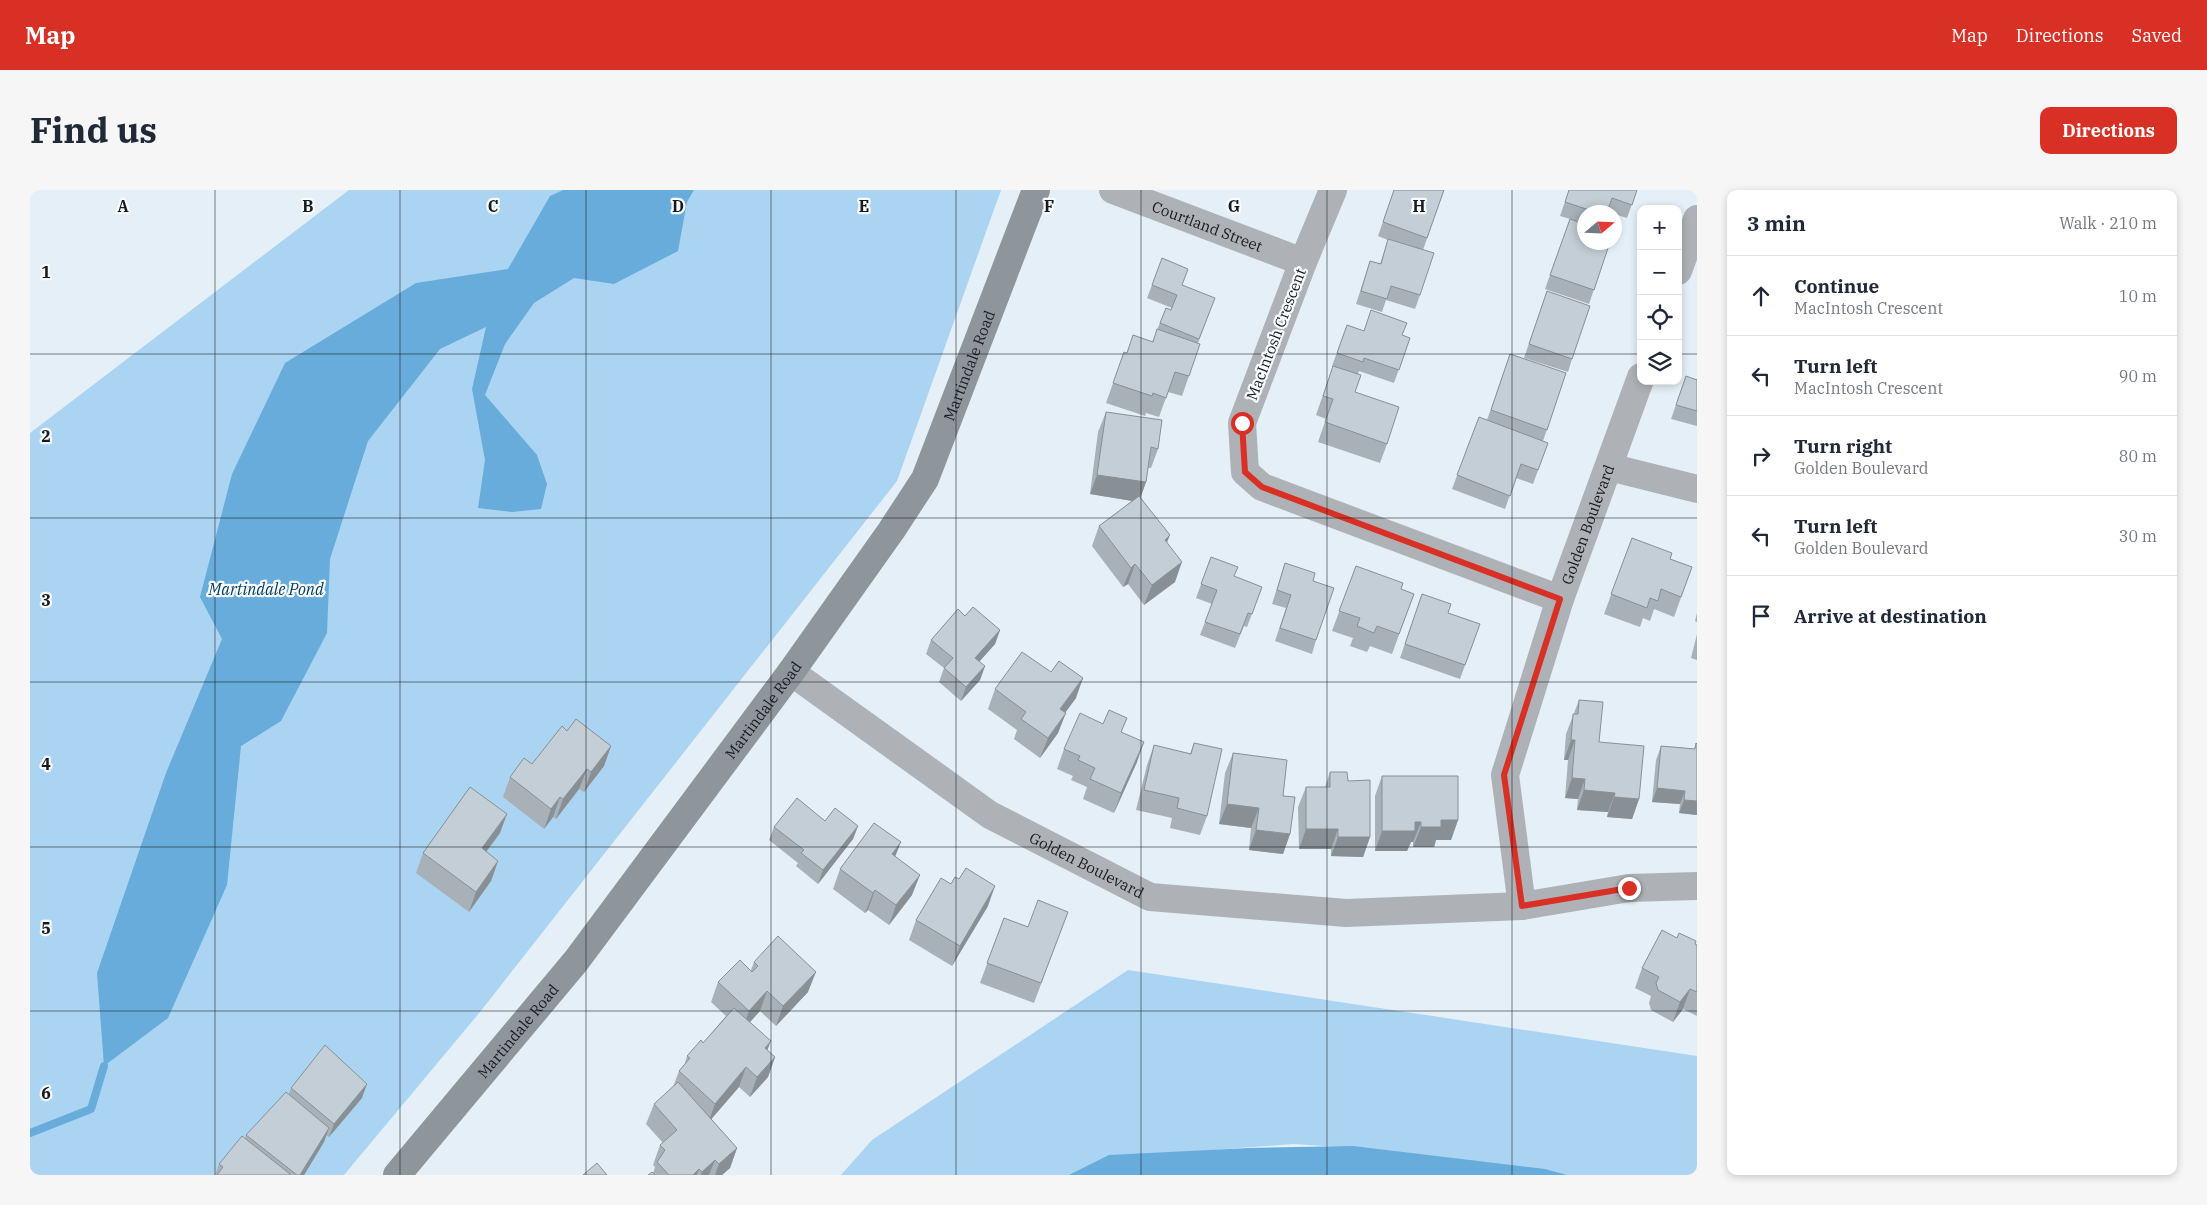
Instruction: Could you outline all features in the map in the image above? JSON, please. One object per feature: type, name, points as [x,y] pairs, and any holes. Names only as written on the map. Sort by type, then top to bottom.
[{"type":"main road","name":"Martindale Road","points":[[397,1175],[576,961],[791,672],[926,479],[1036,190]]},
{"type":"street","name":"Courtland Street","points":[[1113,190],[1303,262]]},
{"type":"street","name":"MacIntosh Crescent","points":[[1334,190],[1303,262],[1242,423],[1245,472],[1262,487],[1560,599]]},
{"type":"street","points":[[1682,261],[1697,218]]},
{"type":"street","name":"Golden Boulevard","points":[[1522,906],[1504,775],[1560,599],[1638,385]]},
{"type":"street","points":[[1609,467],[1697,489]]},
{"type":"street","name":"Golden Boulevard","points":[[791,672],[990,815],[1150,897],[1346,913],[1522,906],[1629,888],[1697,886]]},
{"type":"shaded area","points":[[349,190],[1001,190],[897,481],[480,1012],[344,1175],[30,1175],[30,433]]},
{"type":"shaded area","points":[[1128,970],[1697,1056],[1697,1175],[1564,1175],[1374,1149],[1293,1144],[1200,1151],[1073,1175],[841,1175],[872,1140]]},
{"type":"water","name":"Martindale Pond","points":[[563,190],[694,190],[687,202],[678,251],[614,284],[574,278],[534,303],[505,344],[485,395],[537,455],[547,484],[541,509],[512,512],[478,508],[485,460],[472,389],[486,327],[440,349],[368,441],[330,559],[327,633],[281,721],[241,746],[227,885],[168,1018],[104,1066],[97,973],[166,773],[222,639],[200,597],[232,474],[285,363],[416,283],[508,269],[550,196]]},
{"type":"water","points":[[1353,1146],[1545,1169],[1567,1175],[1069,1175],[1109,1155],[1249,1148]]},
{"type":"building","points":[[1394,190],[1444,190],[1427,238],[1383,222]]},
{"type":"building","points":[[1569,190],[1637,190],[1632,205],[1612,198],[1610,205],[1577,206],[1565,202]]},
{"type":"building","points":[[1570,219],[1577,222],[1577,250],[1607,250],[1594,290],[1550,275]]},
{"type":"building","points":[[1388,239],[1434,253],[1420,295],[1391,286],[1387,299],[1361,291],[1370,261],[1381,264]]},
{"type":"building","points":[[1162,258],[1188,269],[1182,285],[1215,298],[1199,339],[1160,323],[1166,308],[1171,310],[1177,295],[1152,285]]},
{"type":"building","points":[[1547,291],[1590,306],[1572,359],[1529,344]]},
{"type":"building","points":[[1371,310],[1407,323],[1402,335],[1410,338],[1399,370],[1364,358],[1363,362],[1337,353],[1347,325],[1364,331]]},
{"type":"building","points":[[1157,329],[1200,344],[1189,376],[1175,372],[1166,398],[1153,393],[1152,396],[1113,383],[1124,352],[1127,353],[1133,335],[1153,342]]},
{"type":"building","points":[[1510,354],[1566,373],[1547,430],[1491,410]]},
{"type":"building","points":[[1333,366],[1361,375],[1355,392],[1399,407],[1387,444],[1325,422],[1333,399],[1323,396]]},
{"type":"building","points":[[1686,376],[1697,380],[1697,411],[1676,405]]},
{"type":"building","points":[[1106,412],[1162,420],[1158,449],[1151,447],[1146,482],[1097,475]]},
{"type":"building","points":[[1479,417],[1548,443],[1538,470],[1521,464],[1510,496],[1457,475]]},
{"type":"building","points":[[1139,496],[1170,535],[1165,540],[1182,562],[1152,585],[1135,564],[1131,568],[1099,526]]},
{"type":"building","points":[[1632,538],[1672,553],[1670,559],[1692,567],[1681,597],[1661,589],[1658,601],[1650,598],[1647,608],[1611,594]]},
{"type":"building","points":[[1211,557],[1238,567],[1234,576],[1262,587],[1252,614],[1248,613],[1240,634],[1205,622],[1217,590],[1201,584]]},
{"type":"building","points":[[1285,563],[1315,573],[1313,581],[1334,588],[1316,640],[1280,628],[1291,595],[1277,590]]},
{"type":"building","points":[[1356,566],[1403,583],[1401,589],[1414,594],[1399,634],[1377,626],[1374,633],[1357,626],[1360,618],[1339,611]]},
{"type":"building","points":[[1422,594],[1451,604],[1448,613],[1480,624],[1465,665],[1405,644]]},
{"type":"building","points":[[973,607],[1000,630],[975,658],[985,666],[966,687],[944,668],[953,658],[931,640],[958,609],[965,616]]},
{"type":"building","points":[[1022,652],[1051,672],[1059,661],[1083,678],[1060,709],[1066,713],[1048,738],[1021,719],[1026,712],[995,689]]},
{"type":"building","points":[[1579,700],[1603,702],[1599,742],[1644,746],[1639,799],[1614,797],[1615,793],[1584,790],[1585,779],[1572,778],[1575,740],[1571,740],[1573,714],[1578,714]]},
{"type":"building","points":[[1109,710],[1127,718],[1121,732],[1144,742],[1121,793],[1090,779],[1095,768],[1078,760],[1080,756],[1064,749],[1080,713],[1103,724]]},
{"type":"building","points":[[576,719],[611,746],[591,772],[587,769],[563,799],[560,797],[551,809],[510,777],[524,758],[532,764],[562,726],[567,731]]},
{"type":"building","points":[[1194,743],[1222,749],[1207,816],[1177,808],[1179,798],[1144,790],[1154,745],[1191,754]]},
{"type":"building","points":[[1696,743],[1697,801],[1684,800],[1685,791],[1657,788],[1661,746],[1695,749]]},
{"type":"building","points":[[1233,753],[1287,760],[1283,796],[1295,797],[1290,834],[1256,830],[1259,808],[1227,804]]},
{"type":"building","points":[[1330,772],[1347,772],[1348,781],[1370,780],[1370,837],[1338,837],[1338,829],[1306,829],[1306,787],[1330,787]]},
{"type":"building","points":[[1382,776],[1458,776],[1458,820],[1441,820],[1441,827],[1421,827],[1421,822],[1415,822],[1415,831],[1382,831]]},
{"type":"building","points":[[470,787],[507,814],[482,848],[498,861],[476,892],[423,853]]},
{"type":"building","points":[[797,798],[825,821],[835,808],[858,826],[823,870],[801,853],[804,850],[774,827]]},
{"type":"building","points":[[874,823],[901,842],[892,854],[920,875],[896,905],[875,890],[873,893],[840,869]]},
{"type":"building","points":[[966,868],[995,886],[960,946],[916,920],[941,878],[951,884],[955,877],[959,879]]},
{"type":"building","points":[[1038,900],[1068,912],[1041,983],[987,963],[1004,918],[1028,927]]},
{"type":"building","points":[[1662,930],[1677,938],[1679,933],[1696,941],[1695,944],[1697,945],[1697,992],[1690,989],[1680,1002],[1658,990],[1656,983],[1659,977],[1642,968]]},
{"type":"building","points":[[778,936],[816,972],[783,1006],[767,991],[749,1011],[718,982],[740,960],[752,972],[758,966],[754,962]]},
{"type":"building","points":[[734,1008],[771,1041],[765,1048],[775,1057],[757,1077],[746,1067],[715,1104],[679,1071],[690,1058],[687,1056],[701,1040],[703,1043]]},
{"type":"building","points":[[325,1045],[367,1084],[334,1124],[291,1088]]},
{"type":"building","points":[[678,1082],[737,1148],[719,1164],[715,1160],[702,1172],[699,1169],[693,1175],[669,1175],[657,1162],[665,1150],[660,1145],[677,1130],[654,1104]]},
{"type":"building","points":[[286,1092],[329,1128],[300,1175],[297,1175],[246,1135]]},
{"type":"building","points":[[242,1136],[290,1174],[217,1175],[223,1167],[219,1164]]},
{"type":"building","points":[[597,1163],[607,1175],[583,1175]]},
{"type":"waterway","points":[[30,1133],[91,1109],[104,1066]]},
{"type":"route","points":[[1242,423],[1245,472],[1262,487],[1560,599],[1504,775],[1522,906],[1629,888]]}]
